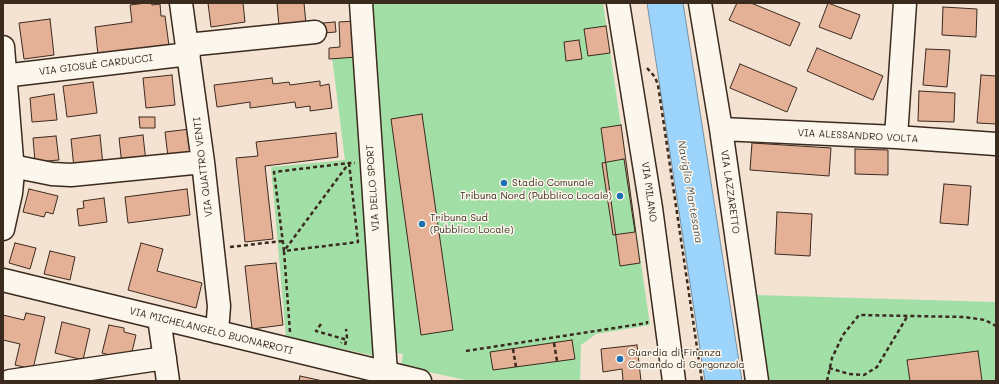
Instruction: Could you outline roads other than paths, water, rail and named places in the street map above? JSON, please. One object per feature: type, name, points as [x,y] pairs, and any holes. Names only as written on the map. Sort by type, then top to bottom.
[{"type":"street","name":"VIA QUATTRO VENTI","points":[[181,3],[203,162],[219,306],[217,332]]},
{"type":"street","name":"VIA DELLO SPORT","points":[[361,3],[386,373]]},
{"type":"street","name":"VIA MILANO","points":[[618,3],[651,208],[674,381]]},
{"type":"street","name":"VIA LAZZARETTO","points":[[700,3],[721,128],[756,381]]},
{"type":"street","points":[[896,137],[905,3]]},
{"type":"street","name":"VIA GIOSUÈ CARDUCCI","points":[[4,76],[315,32]]},
{"type":"street","points":[[3,47],[12,166],[11,192],[3,229]]},
{"type":"street","name":"VIA ALESSANDRO VOLTA","points":[[721,128],[996,144]]},
{"type":"street","points":[[12,166],[52,174],[72,175],[203,162]]},
{"type":"street","name":"VIA MICHELANGELO BUONARROTI","points":[[3,280],[420,381]]},
{"type":"street","points":[[159,318],[168,381]]},
{"type":"street","points":[[10,381],[165,358]]},
{"type":"water","name":"Naviglio Martesana","points":[[647,3],[683,3],[742,381],[705,381]]},
{"type":"place","name":"Stadio Comunale","points":[[504,183]]},
{"type":"place","name":"Tribuna Nord (Pubblico Locale)","points":[[620,196]]},
{"type":"place","name":"Tribuna Sud (Pubblico Locale)","points":[[422,224]]},
{"type":"place","name":"Guardia di Finanza Comando di Gorgonzola","points":[[620,359]]}]
